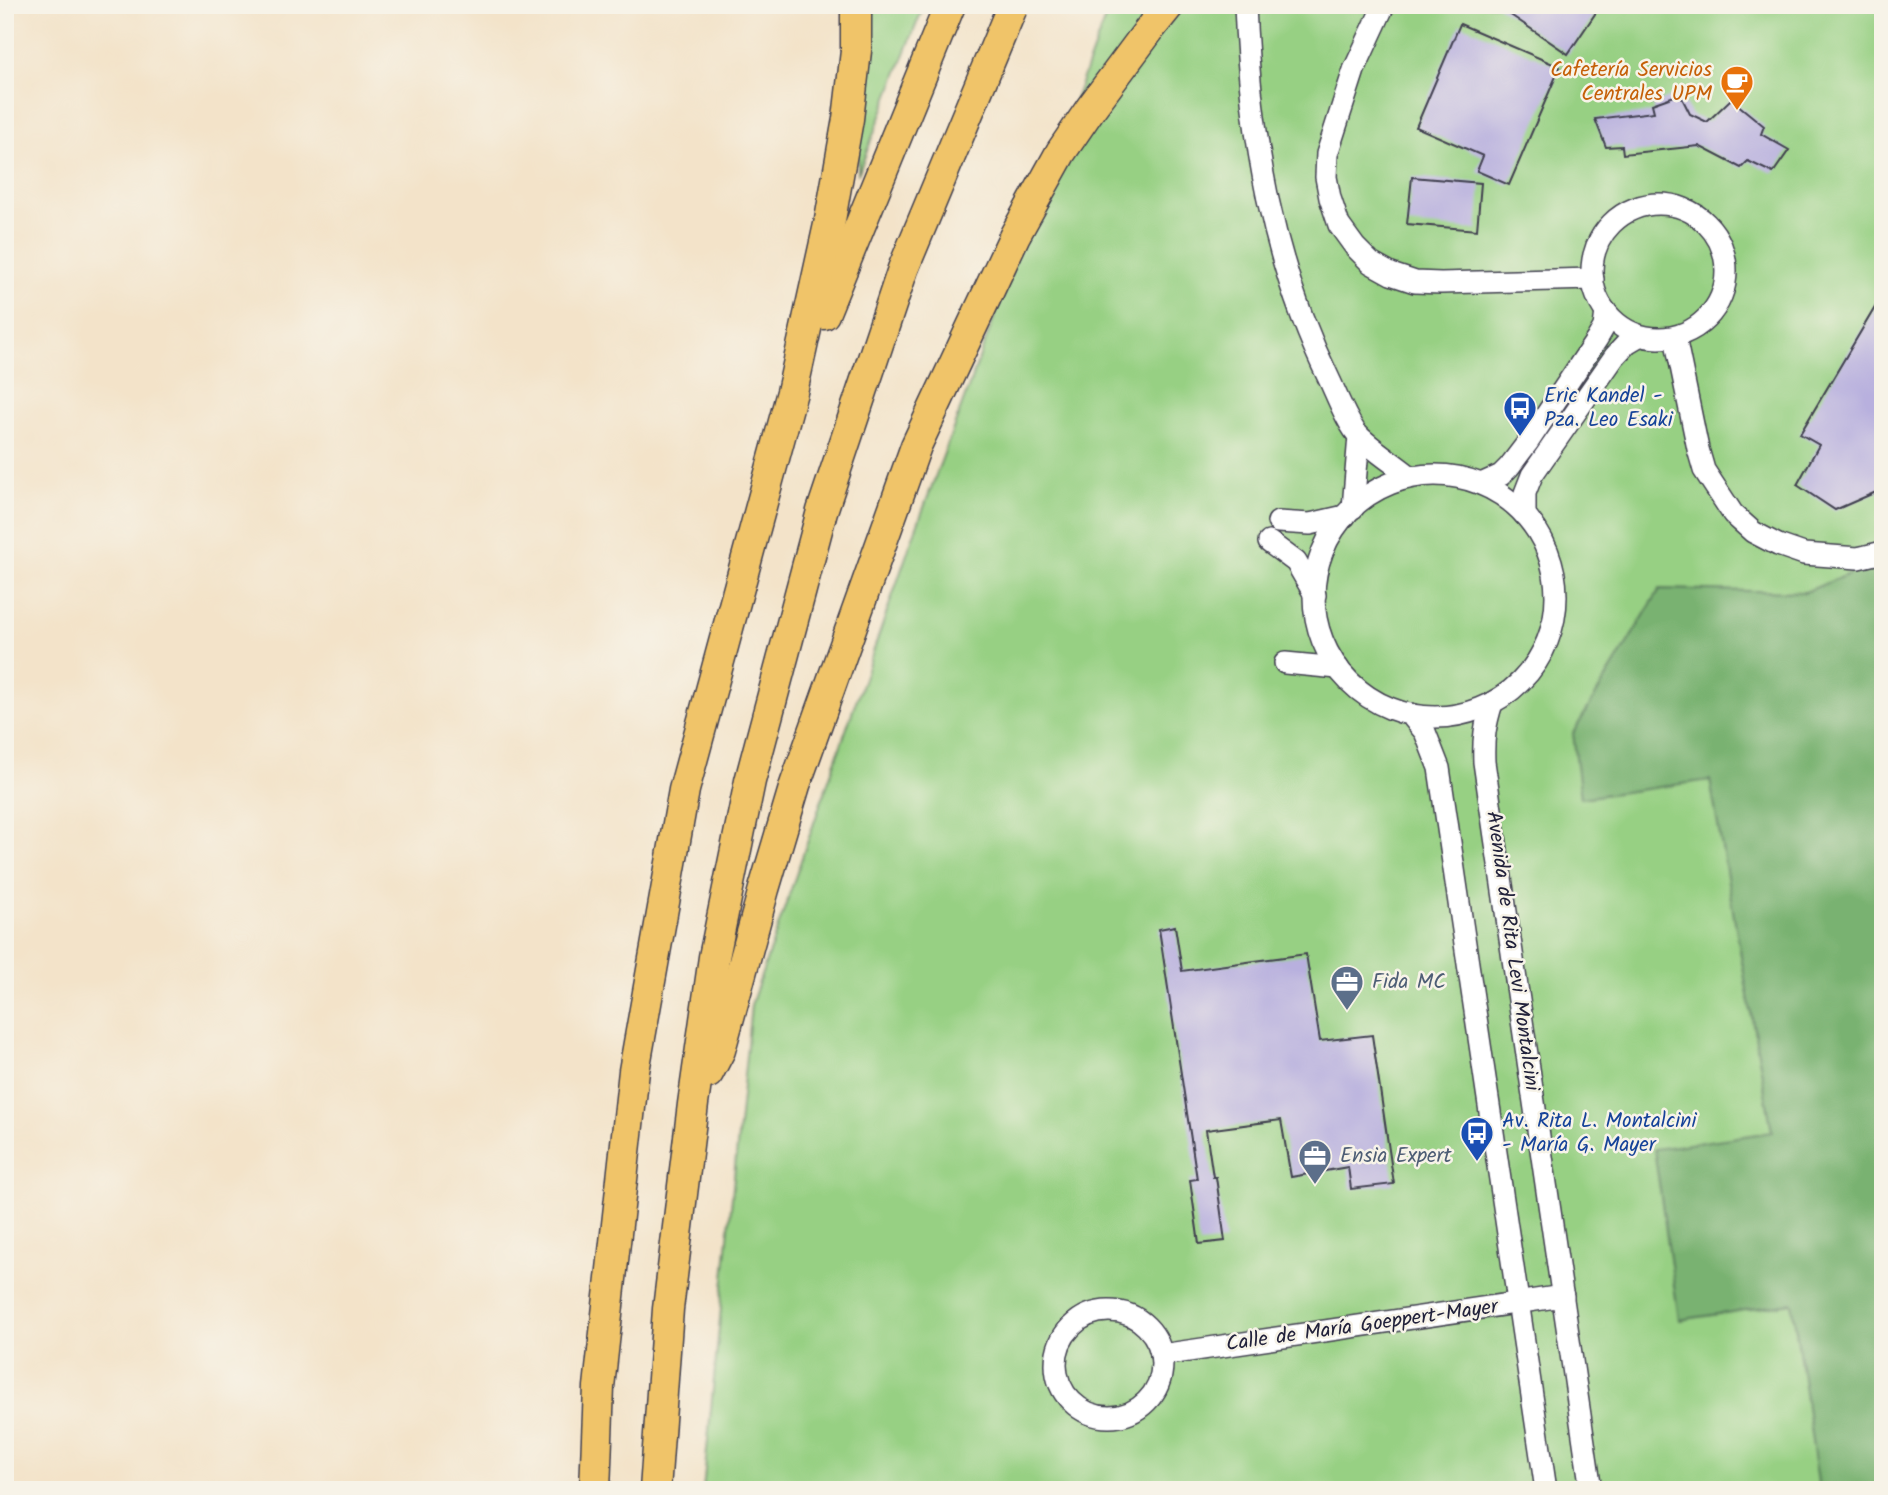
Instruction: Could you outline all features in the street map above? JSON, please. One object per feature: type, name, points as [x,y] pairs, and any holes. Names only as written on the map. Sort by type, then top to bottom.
[{"type":"highway","points":[[595,1490],[599,1387],[634,1072],[681,803],[792,392],[830,220],[848,118],[856,51],[856,5]]},
{"type":"highway","points":[[792,392],[950,5]]},
{"type":"highway","points":[[655,1490],[667,1309],[693,1104],[714,957],[750,781],[822,511],[903,269],[1013,5]]},
{"type":"highway","points":[[693,1104],[720,1050],[795,785],[916,446],[1015,235],[1061,152],[1169,5]]},
{"type":"street","points":[[1245,5],[1247,64],[1262,174],[1293,293],[1317,355],[1359,436],[1411,477]]},
{"type":"street","points":[[1384,5],[1354,70],[1327,154],[1326,177],[1330,198],[1339,225],[1347,236],[1371,263],[1391,274],[1415,282],[1593,279]]},
{"type":"street","points":[[1647,205],[1673,205],[1702,219],[1714,232],[1725,255],[1727,270],[1725,287],[1717,307],[1709,317],[1695,329],[1675,337],[1654,339],[1639,336],[1619,325],[1606,312],[1596,295],[1593,279],[1594,258],[1601,239],[1612,224],[1630,211],[1647,205]]},
{"type":"street","points":[[1481,484],[1501,475],[1524,449],[1598,339],[1604,327],[1606,312]]},
{"type":"street","points":[[1525,515],[1525,493],[1532,475],[1615,356],[1639,336]]},
{"type":"street","points":[[1675,337],[1704,470],[1733,514],[1754,532],[1778,545],[1804,554],[1858,558],[1883,552]]},
{"type":"street","points":[[1349,512],[1359,436]]},
{"type":"street","points":[[1444,475],[1481,484],[1505,497],[1525,515],[1538,531],[1551,561],[1556,589],[1555,612],[1547,642],[1534,666],[1519,684],[1492,703],[1473,711],[1434,717],[1388,708],[1352,684],[1338,668],[1322,638],[1316,614],[1315,582],[1323,552],[1349,512],[1380,488],[1411,477],[1444,475]]},
{"type":"street","points":[[1278,522],[1310,524],[1349,512]]},
{"type":"street","points":[[1269,542],[1296,562],[1315,595]]},
{"type":"street","points":[[1285,663],[1338,668]]},
{"type":"street","name":"Avenida de Rita Levi Montalcini","points":[[1492,703],[1485,725],[1484,762],[1591,1490]]},
{"type":"street","points":[[1410,714],[1425,732],[1439,768],[1546,1490]]},
{"type":"street","name":"Calle de María Goeppert-Mayer","points":[[1161,1355],[1563,1296]]},
{"type":"street","points":[[1100,1312],[1121,1312],[1140,1321],[1154,1336],[1161,1355],[1160,1376],[1152,1395],[1137,1409],[1118,1416],[1097,1415],[1079,1407],[1065,1392],[1057,1373],[1058,1352],[1066,1333],[1081,1319],[1100,1312]]},
{"type":"green space","points":[[860,5],[924,5],[858,174]]},
{"type":"green space","points":[[1110,5],[1883,5],[1883,1490],[703,1490],[751,1005],[910,545]]},
{"type":"green space","points":[[1883,560],[1883,1490],[1819,1490],[1792,1303],[1679,1320],[1654,1149],[1772,1132],[1710,780],[1581,798],[1573,733],[1660,589],[1805,592]]},
{"type":"building","points":[[1496,5],[1601,5],[1568,54]]},
{"type":"building","points":[[1460,24],[1560,67],[1509,185],[1477,171],[1483,156],[1416,127]]},
{"type":"building","points":[[1680,94],[1690,114],[1707,122],[1731,99],[1764,126],[1761,134],[1789,150],[1773,173],[1748,161],[1741,168],[1699,146],[1623,154],[1622,146],[1606,147],[1595,119],[1654,112],[1652,104]]},
{"type":"building","points":[[1412,177],[1481,183],[1477,230],[1407,224]]},
{"type":"building","points":[[1883,294],[1883,489],[1835,510],[1797,485],[1819,445],[1800,434]]},
{"type":"building","points":[[1175,926],[1182,971],[1306,954],[1320,1041],[1372,1035],[1394,1184],[1351,1189],[1348,1167],[1291,1177],[1281,1120],[1206,1130],[1225,1241],[1199,1244],[1190,1180],[1197,1179],[1159,929]]},
{"type":"place","name":"Cafetería Servicios Centrales UPM","points":[[1737,112]]},
{"type":"place","name":"Eric Kandel - Pza. Leo Esaki","points":[[1520,438]]},
{"type":"place","name":"Fida MC","points":[[1347,1012]]},
{"type":"place","name":"Av. Rita L. Montalcini - María G. Mayer","points":[[1477,1163]]},
{"type":"place","name":"Ensia Expert","points":[[1315,1186]]}]
